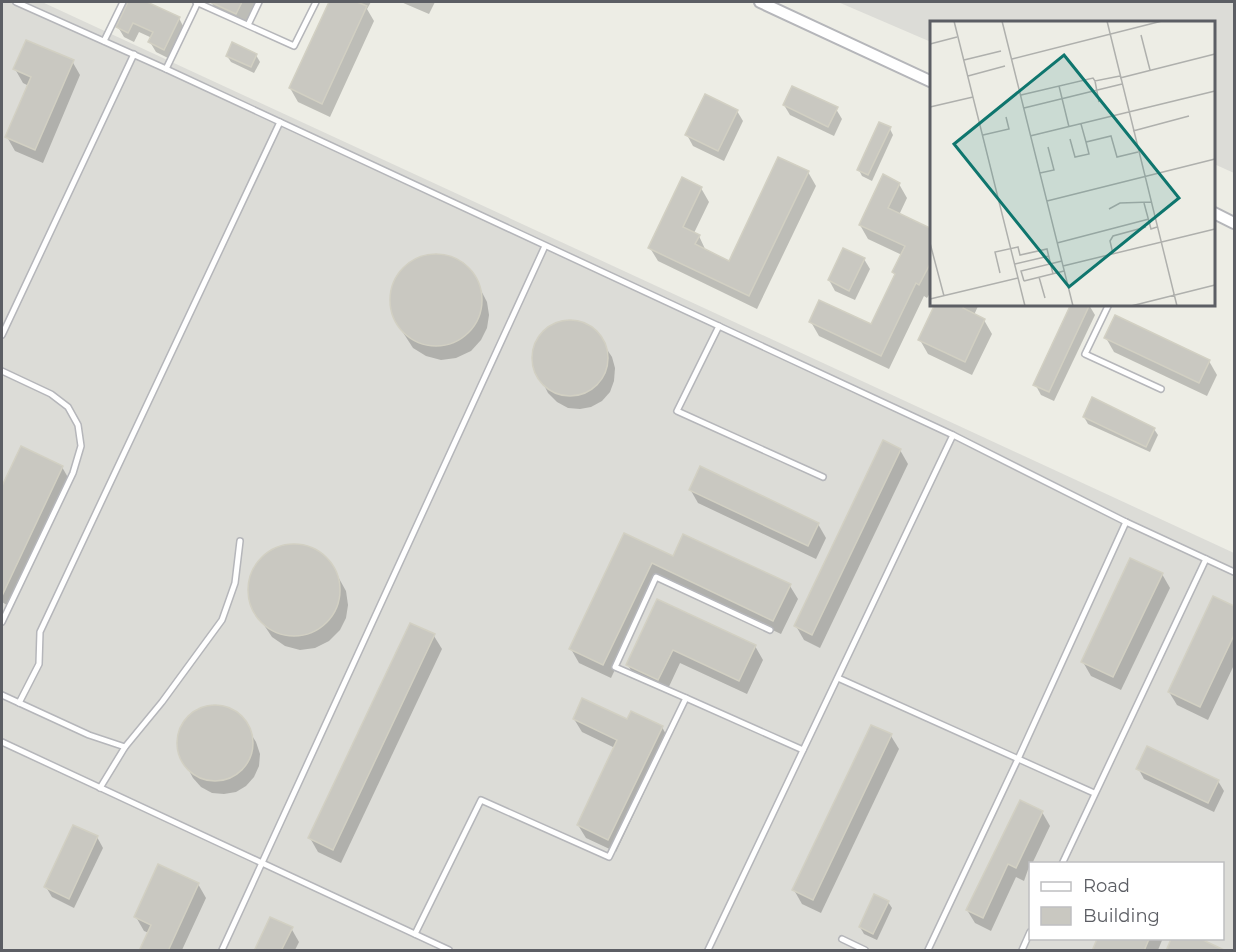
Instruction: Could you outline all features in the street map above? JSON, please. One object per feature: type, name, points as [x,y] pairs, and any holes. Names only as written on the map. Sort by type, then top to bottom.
[{"type":"street","points":[[760,2],[930,81]]},
{"type":"street","points":[[1215,214],[1234,223]]},
{"type":"lane","points":[[16,2],[134,54],[953,435],[1126,522],[1234,572]]},
{"type":"lane","points":[[104,41],[123,2]]},
{"type":"lane","points":[[166,69],[197,2],[294,46],[316,2]]},
{"type":"lane","points":[[248,25],[259,2]]},
{"type":"lane","points":[[2,335],[134,54]]},
{"type":"lane","points":[[19,703],[39,664],[40,632],[279,122]]},
{"type":"lane","points":[[222,951],[545,246]]},
{"type":"lane","points":[[1108,306],[1085,354],[1161,389]]},
{"type":"lane","points":[[719,326],[677,411],[823,477]]},
{"type":"lane","points":[[2,371],[51,394],[68,407],[78,425],[81,446],[73,473],[2,622]]},
{"type":"lane","points":[[708,951],[953,435]]},
{"type":"lane","points":[[928,951],[1126,522]]},
{"type":"lane","points":[[100,788],[125,747],[162,702],[222,620],[235,582],[240,542]]},
{"type":"lane","points":[[1063,862],[1206,559]]},
{"type":"lane","points":[[770,630],[656,577],[615,667],[803,750]]},
{"type":"lane","points":[[838,678],[1094,793]]},
{"type":"lane","points":[[2,695],[88,735],[125,747]]},
{"type":"lane","points":[[415,934],[481,800],[609,857],[686,698]]},
{"type":"lane","points":[[2,742],[449,951]]},
{"type":"lane","points":[[1022,951],[1029,934]]},
{"type":"lane","points":[[842,939],[865,951]]},
{"type":"shaded area","points":[[2,2],[42,2],[1234,553],[1234,950],[2,950]]},
{"type":"shaded area","points":[[838,2],[1234,2],[1234,173],[1215,164],[1215,21],[930,21],[930,42]]},
{"type":"building","points":[[128,2],[147,2],[180,17],[164,50],[148,42],[153,32],[133,23],[128,33],[116,27]]},
{"type":"building","points":[[210,2],[242,2],[236,14]]},
{"type":"building","points":[[329,2],[357,2],[367,6],[322,104],[289,88]]},
{"type":"building","points":[[26,40],[74,60],[35,150],[5,137],[31,77],[13,69]]},
{"type":"building","points":[[232,42],[257,54],[251,67],[226,56]]},
{"type":"building","points":[[792,86],[838,107],[828,127],[783,105]]},
{"type":"building","points":[[705,94],[738,110],[718,151],[685,135]]},
{"type":"building","points":[[879,122],[891,127],[868,175],[857,170]]},
{"type":"building","points":[[778,157],[809,171],[749,296],[648,248],[682,177],[702,187],[683,227],[700,235],[695,244],[729,261]]},
{"type":"building","points":[[883,174],[900,183],[888,208],[930,228],[930,264],[919,285],[916,283],[881,356],[809,322],[819,300],[871,324],[895,274],[892,272],[905,246],[859,225]]},
{"type":"building","points":[[843,248],[865,258],[849,291],[828,280]]},
{"type":"building","points":[[436,254],[454,258],[469,267],[478,282],[482,300],[478,318],[469,333],[454,342],[436,346],[418,342],[403,333],[394,318],[390,300],[394,282],[403,267],[418,258]]},
{"type":"building","points":[[934,306],[964,306],[963,308],[985,319],[965,362],[918,340]]},
{"type":"building","points":[[1070,306],[1089,306],[1049,392],[1033,385]]},
{"type":"building","points":[[1115,315],[1210,360],[1199,383],[1104,338]]},
{"type":"building","points":[[570,320],[584,323],[597,331],[605,344],[608,358],[605,372],[597,385],[584,393],[570,396],[556,393],[543,385],[535,372],[532,358],[535,344],[543,331],[556,323]]},
{"type":"building","points":[[1092,397],[1155,428],[1146,447],[1083,417]]},
{"type":"building","points":[[883,440],[901,449],[812,635],[794,626]]},
{"type":"building","points":[[21,446],[63,466],[2,596],[2,486]]},
{"type":"building","points":[[700,466],[819,523],[808,546],[689,490]]},
{"type":"building","points":[[624,533],[673,556],[683,534],[791,584],[773,621],[652,563],[603,665],[569,649]]},
{"type":"building","points":[[294,544],[320,552],[332,564],[340,590],[332,616],[320,628],[294,636],[268,628],[256,616],[248,590],[256,564],[268,552]]},
{"type":"building","points":[[1130,558],[1163,573],[1113,677],[1081,662]]},
{"type":"building","points":[[1213,596],[1234,606],[1234,635],[1200,707],[1168,692]]},
{"type":"building","points":[[657,599],[756,645],[739,681],[673,650],[658,680],[626,665]]},
{"type":"building","points":[[410,623],[435,634],[333,850],[308,838]]},
{"type":"building","points":[[582,698],[627,719],[631,711],[663,726],[608,840],[577,825],[617,740],[573,719]]},
{"type":"building","points":[[215,705],[229,708],[242,716],[250,729],[253,743],[250,757],[242,770],[229,778],[215,781],[201,778],[188,770],[180,757],[177,743],[180,729],[188,716],[201,708]]},
{"type":"building","points":[[871,725],[892,734],[813,900],[792,890]]},
{"type":"building","points":[[1147,746],[1219,780],[1208,803],[1136,769]]},
{"type":"building","points":[[1020,800],[1043,811],[1016,868],[1008,864],[983,918],[966,910]]},
{"type":"building","points":[[73,825],[98,836],[69,899],[44,887]]},
{"type":"building","points":[[158,864],[199,883],[168,951],[139,951],[151,925],[134,917]]},
{"type":"building","points":[[874,894],[889,901],[873,934],[859,927]]},
{"type":"building","points":[[270,917],[293,927],[281,951],[254,951]]},
{"type":"building","points":[[1097,940],[1149,940],[1144,951],[1092,951]]},
{"type":"building","points":[[1171,940],[1203,940],[1226,951],[1166,951]]}]
